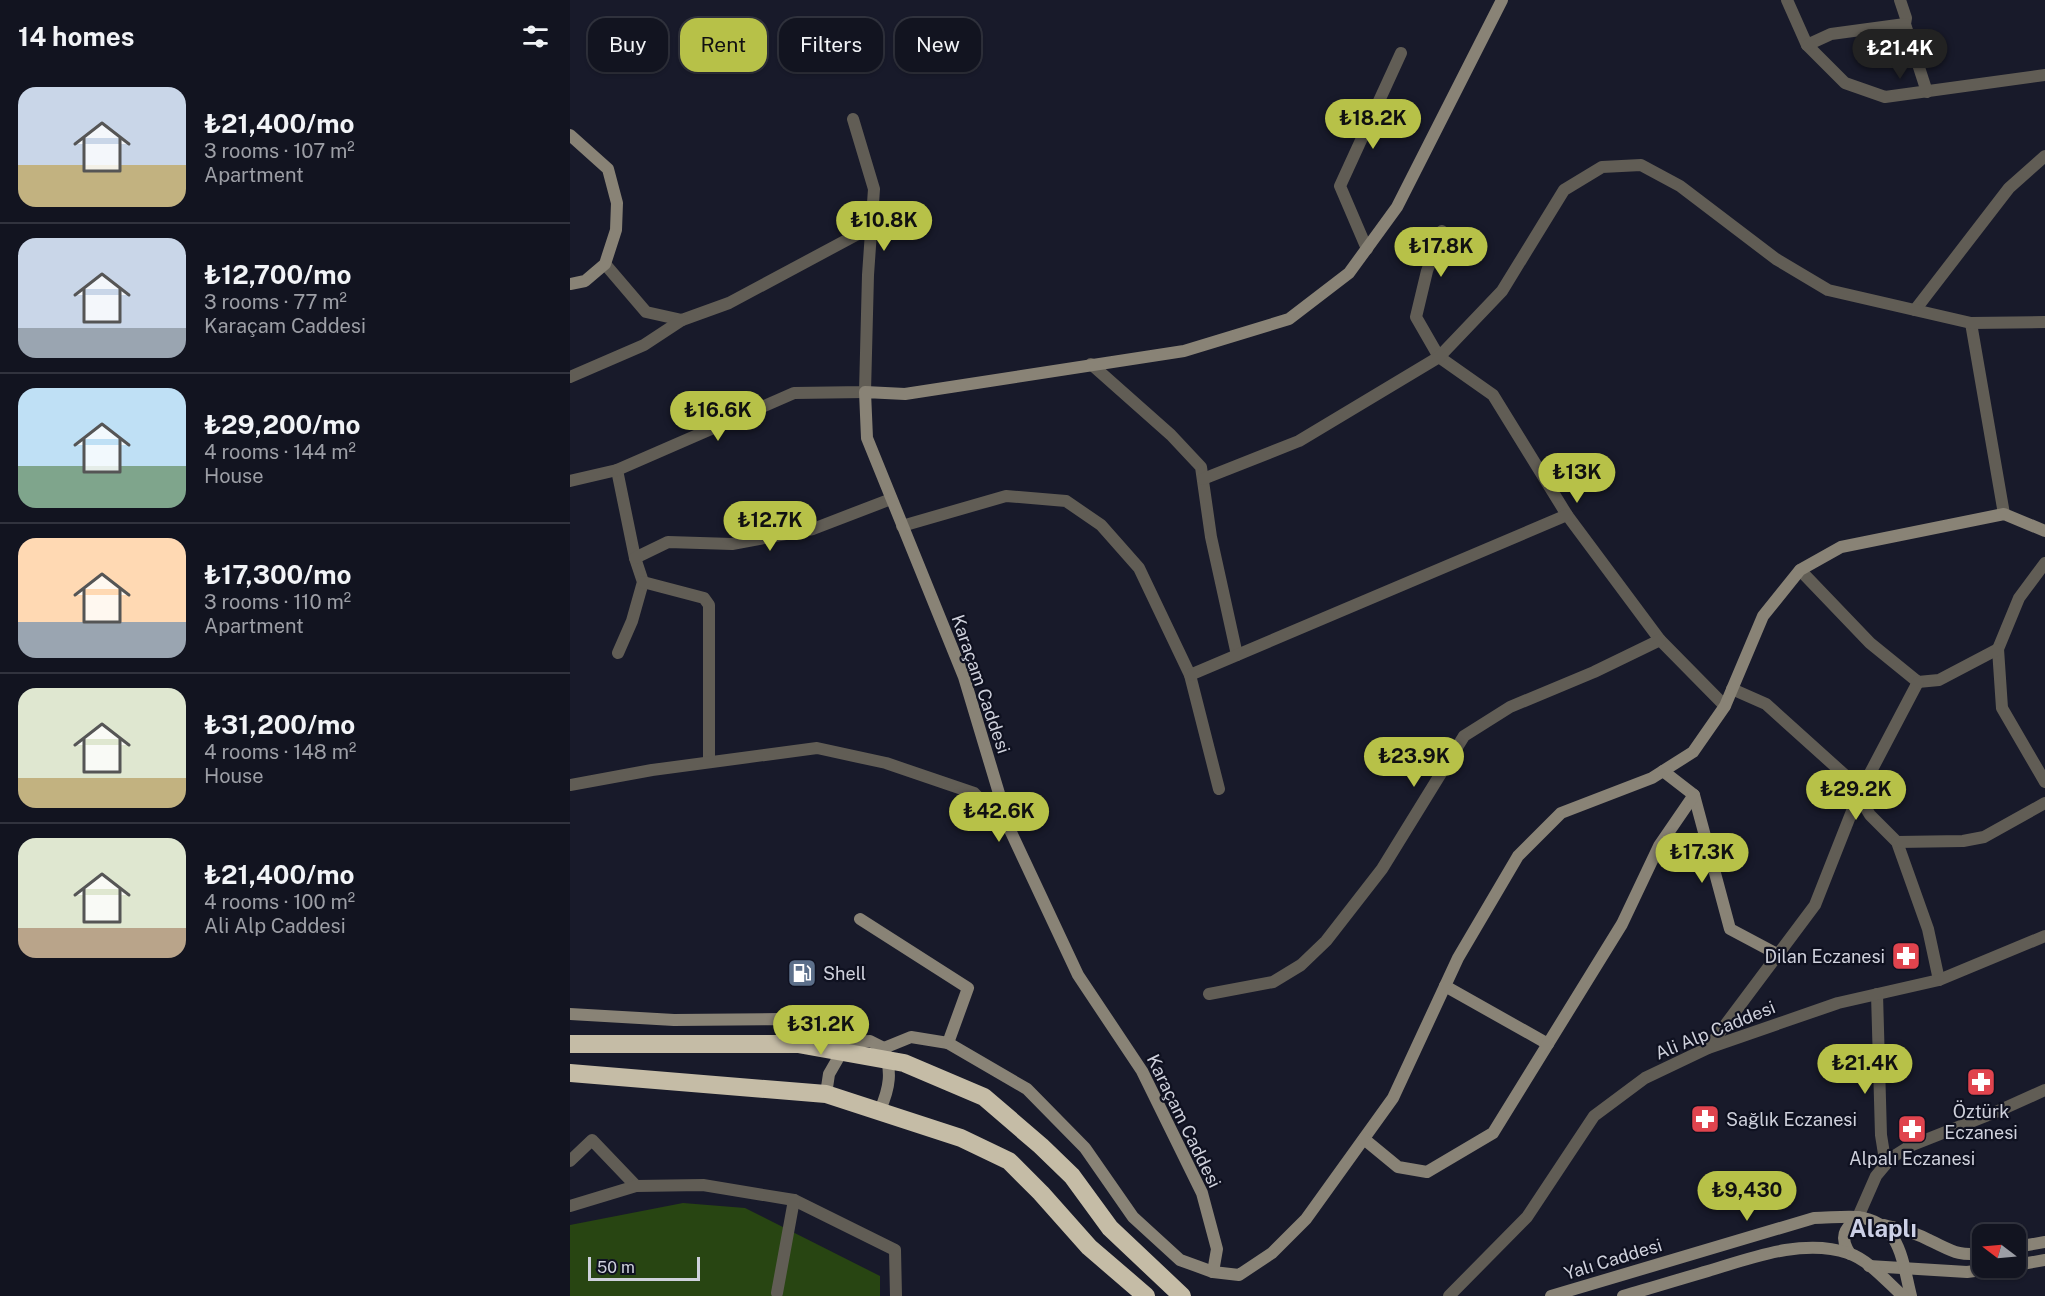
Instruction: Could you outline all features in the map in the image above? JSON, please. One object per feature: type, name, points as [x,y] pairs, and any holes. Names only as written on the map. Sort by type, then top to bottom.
[{"type":"highway","points":[[570,1044],[798,1044],[846,1047],[886,1054],[984,1097],[1072,1176],[1110,1228],[1182,1296]]},
{"type":"highway","points":[[570,1073],[826,1094],[961,1138],[1009,1161],[1089,1247],[1146,1296]]},
{"type":"street","points":[[570,481],[617,470],[794,393],[905,394],[1184,351],[1290,319],[1349,273],[1397,207],[1502,0]]},
{"type":"street","points":[[1787,0],[1808,45],[1845,84],[1885,98],[2045,75]]},
{"type":"street","points":[[1900,0],[1906,18],[1905,24],[1927,92]]},
{"type":"street","points":[[1808,45],[1831,34],[1905,24]]},
{"type":"street","points":[[1367,249],[1340,186],[1401,52]]},
{"type":"street","points":[[853,119],[874,189],[868,274],[866,392]]},
{"type":"street","points":[[570,135],[608,169],[617,203],[616,230],[605,264],[585,281],[570,284]]},
{"type":"street","points":[[1915,310],[2009,188],[2045,156]]},
{"type":"street","points":[[1203,479],[1299,441],[1439,357],[1502,291],[1564,190],[1602,167],[1641,165],[1680,186],[1776,259],[1828,290],[1971,323],[2045,322]]},
{"type":"street","points":[[570,377],[644,345],[682,320],[729,303],[871,227]]},
{"type":"street","points":[[1442,231],[1427,271],[1416,317],[1439,357],[1493,395],[1567,515],[1660,640],[1725,706]]},
{"type":"street","points":[[605,264],[646,312],[682,320]]},
{"type":"street","points":[[1971,323],[2004,514]]},
{"type":"street","points":[[1091,364],[1171,435],[1201,467],[1211,537],[1237,655]]},
{"type":"street","name":"Karaçam Caddesi","points":[[866,392],[867,438],[964,677],[1010,830],[1078,975],[1142,1071],[1202,1193],[1217,1249],[1213,1272]]},
{"type":"street","points":[[617,470],[635,558],[643,582],[632,621],[618,653]]},
{"type":"street","points":[[902,526],[1006,496],[1066,501],[1101,525],[1139,568],[1190,675],[1219,789]]},
{"type":"street","points":[[635,558],[668,542],[732,544],[813,529],[891,499]]},
{"type":"street","points":[[880,1110],[889,1089],[886,1054],[911,1037],[948,1043],[1027,1089],[1085,1148],[1133,1217],[1180,1260],[1213,1272],[1239,1275],[1272,1253],[1306,1219],[1393,1098],[1458,958],[1518,856],[1562,813],[1652,778],[1694,752],[1725,706],[1763,616],[1800,570],[1841,546],[2004,514],[2045,531]]},
{"type":"street","points":[[1190,675],[1567,515]]},
{"type":"street","points":[[2045,563],[2019,598],[1998,649],[2002,708],[2045,782]]},
{"type":"street","points":[[1800,570],[1870,643],[1918,682],[1939,680],[1998,649]]},
{"type":"street","points":[[643,582],[704,598],[708,605],[709,762]]},
{"type":"street","points":[[1209,994],[1273,982],[1301,965],[1326,942],[1382,869],[1464,736],[1510,706],[1594,672],[1660,640]]},
{"type":"street","points":[[1708,1048],[1815,905],[1858,796],[1918,682]]},
{"type":"street","points":[[1732,689],[1766,704],[1846,777],[1870,815],[1897,842],[1928,929],[1939,980]]},
{"type":"street","points":[[570,785],[652,770],[817,748],[886,763],[974,793],[1010,830]]},
{"type":"street","points":[[1663,771],[1694,795],[1730,929],[1777,954]]},
{"type":"street","points":[[1364,1139],[1398,1167],[1427,1172],[1493,1133],[1622,924],[1659,846],[1694,795]]},
{"type":"street","points":[[1897,842],[1963,841],[1984,837],[2045,803]]},
{"type":"street","points":[[860,919],[968,988],[948,1043]]},
{"type":"street","name":"Ali Alp Caddesi","points":[[1449,1296],[1527,1217],[1594,1116],[1645,1078],[1708,1048],[1838,1002],[1939,980],[2045,936]]},
{"type":"street","points":[[1445,986],[1548,1044]]},
{"type":"street","points":[[1877,994],[1881,1135],[1885,1160],[1910,1146],[2045,1090]]},
{"type":"street","points":[[570,1014],[674,1020],[782,1019],[846,1047],[829,1074],[826,1094]]},
{"type":"street","points":[[570,1161],[592,1140],[636,1186]]},
{"type":"street","points":[[1850,1254],[1844,1245],[1844,1235],[1848,1225],[1858,1217],[1876,1176],[1891,1158]]},
{"type":"street","points":[[570,1206],[636,1186],[703,1185],[794,1200],[895,1250],[896,1296]]},
{"type":"street","points":[[777,1293],[794,1200]]},
{"type":"street","name":"Yalı Caddesi","points":[[1551,1296],[1814,1218],[1858,1217],[1909,1231],[1958,1254],[1972,1255]]},
{"type":"street","points":[[1884,1225],[1898,1246],[1911,1296]]},
{"type":"street","points":[[2026,1245],[2045,1242]]},
{"type":"street","points":[[1623,1296],[1766,1254],[1824,1249],[1850,1254],[1869,1266],[1903,1296]]},
{"type":"street","points":[[2026,1263],[2045,1260]]},
{"type":"street","points":[[1869,1266],[1972,1271]]},
{"type":"green space","points":[[683,1203],[745,1208],[880,1276],[880,1296],[570,1296],[570,1225]]},
{"type":"place","name":"Dilan Eczanesi","points":[[1906,956]]},
{"type":"place","name":"Shell","points":[[802,973]]},
{"type":"place","name":"Öztürk Eczanesi","points":[[1981,1082]]},
{"type":"place","name":"Sağlık Eczanesi","points":[[1705,1119]]},
{"type":"place","name":"Alpalı Eczanesi","points":[[1912,1129]]},
{"type":"district","name":"Alaplı","points":[[1883,1228]]}]
